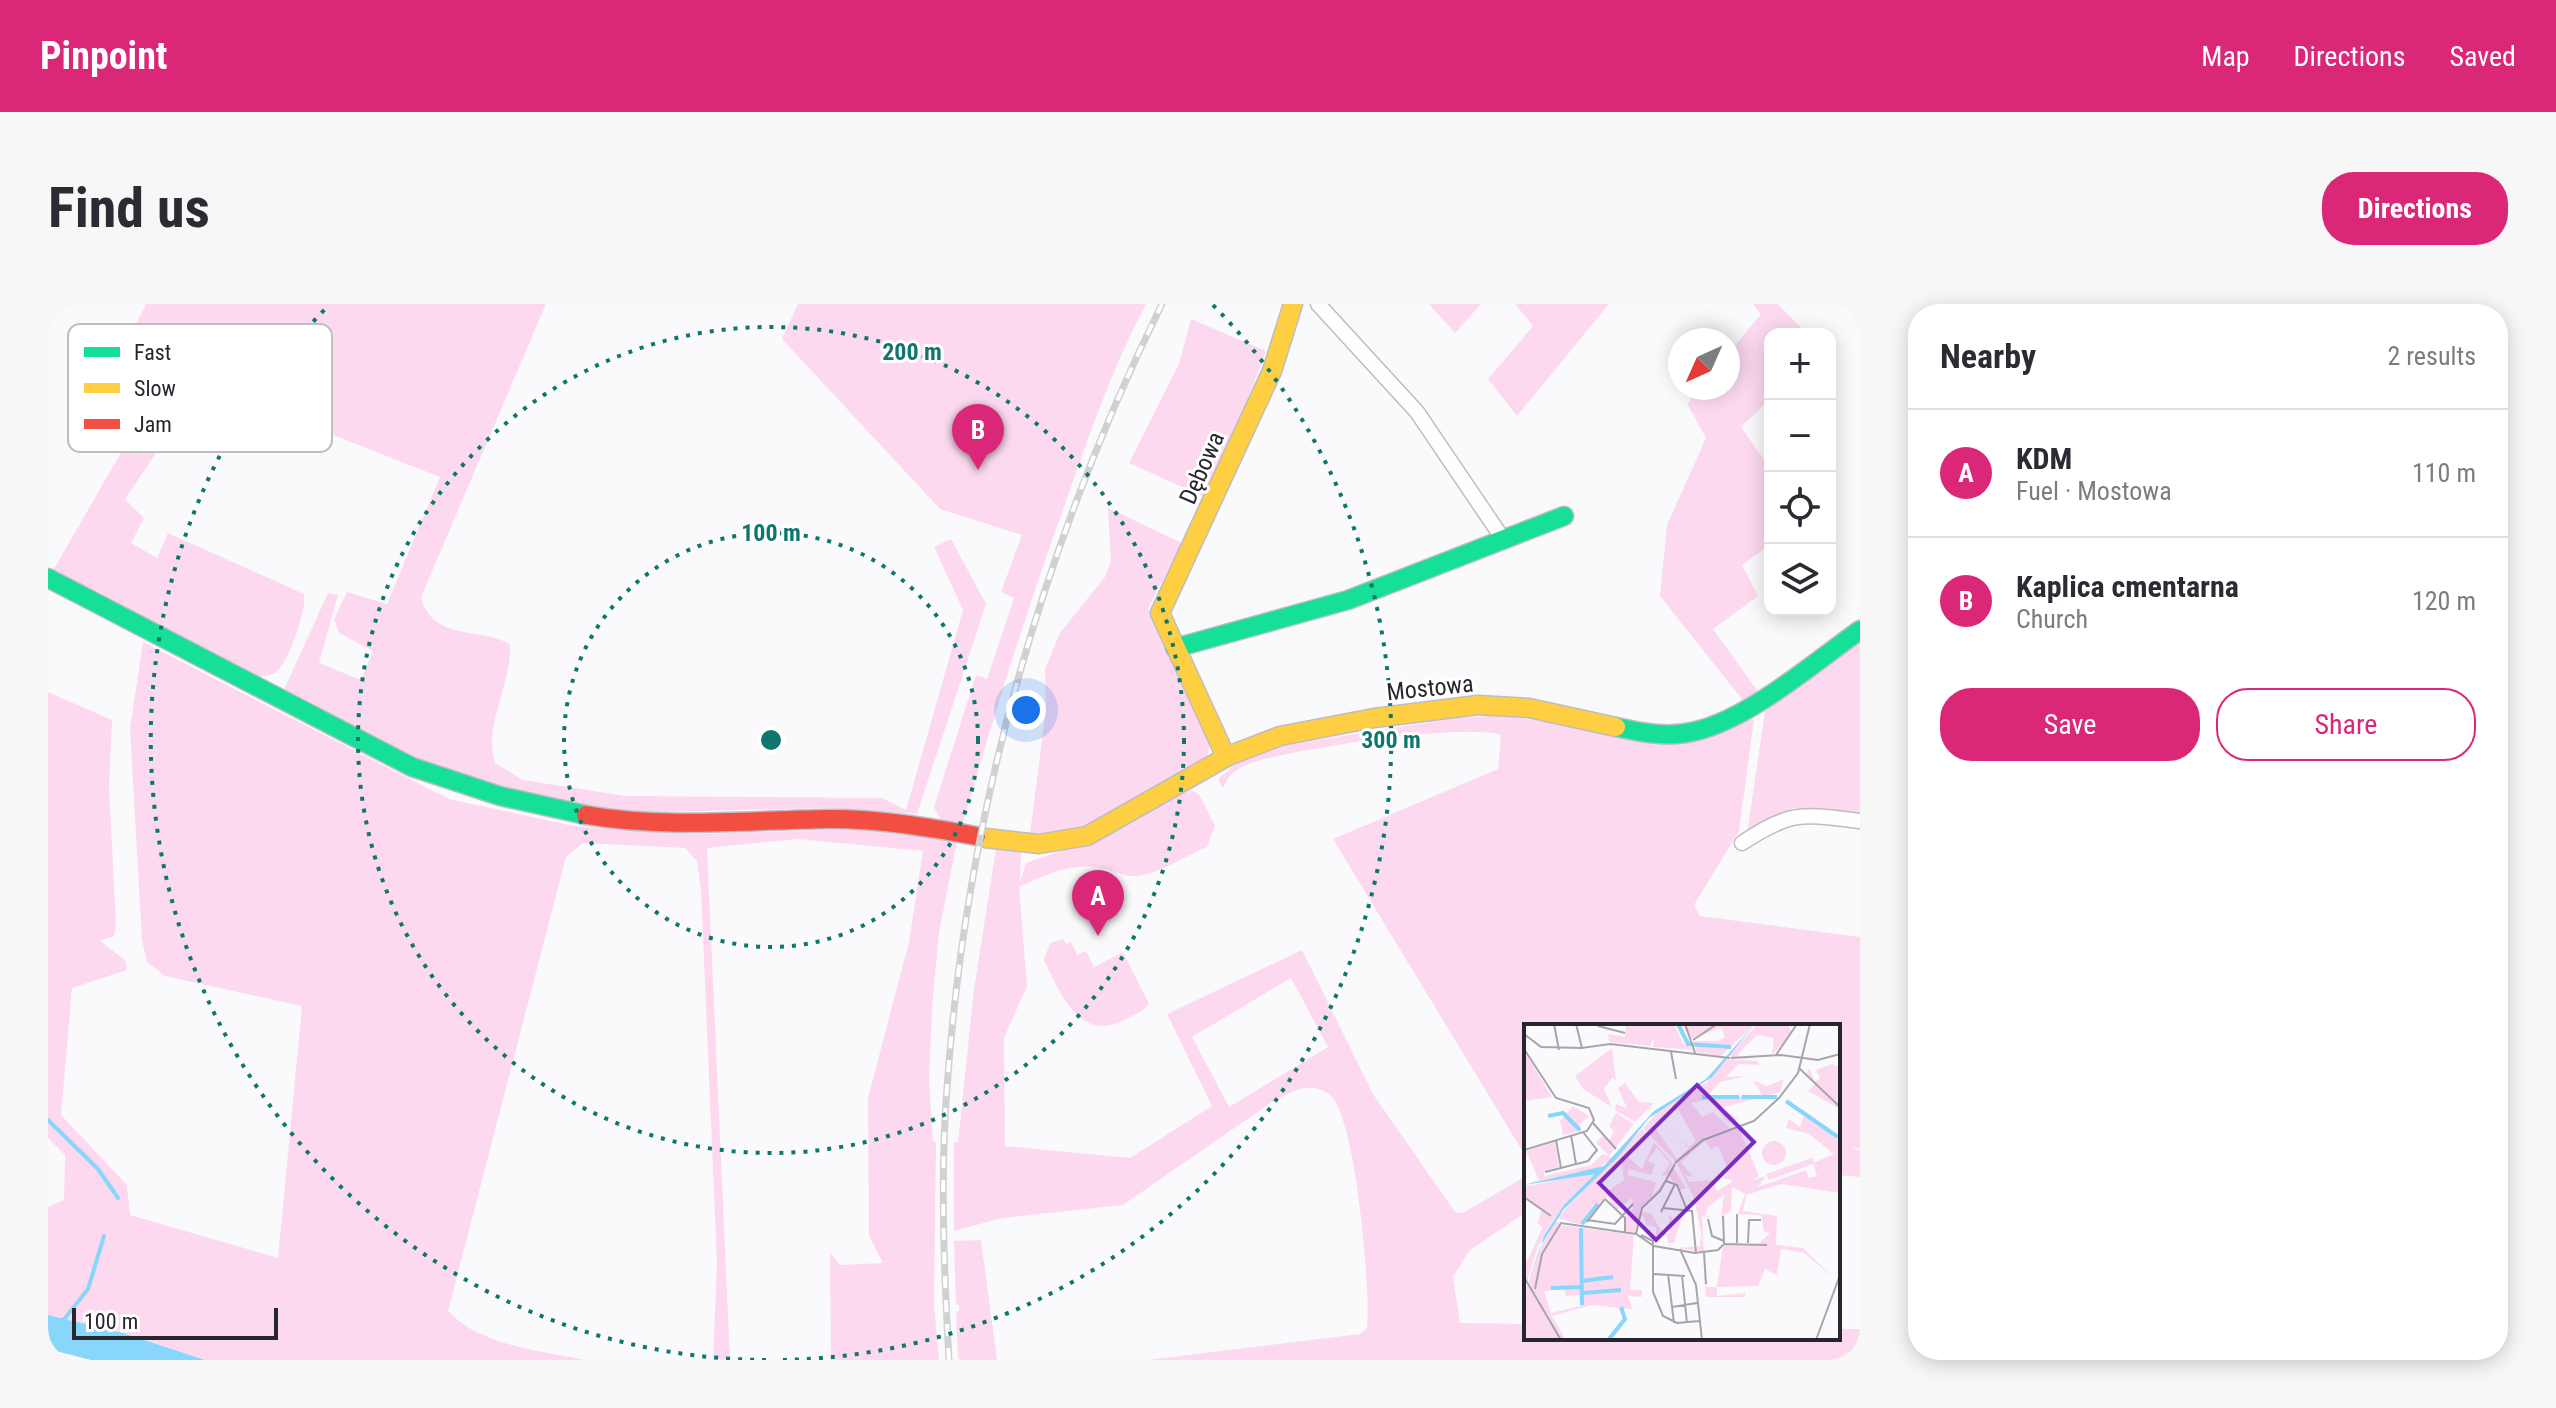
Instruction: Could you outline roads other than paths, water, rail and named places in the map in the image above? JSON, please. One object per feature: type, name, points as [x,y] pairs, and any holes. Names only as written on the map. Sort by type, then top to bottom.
[{"type":"street","name":"Dębowa","points":[[1226,757],[1160,613],[1272,371],[1293,304]]},
{"type":"street","points":[[1318,304],[1417,412],[1503,539]]},
{"type":"street","points":[[1175,648],[1348,600],[1564,516]]},
{"type":"street","name":"Mostowa","points":[[48,578],[412,767],[500,796],[590,816],[646,821],[849,820],[920,825],[1039,844],[1087,836],[1226,757],[1280,736],[1374,718],[1478,705],[1529,708],[1653,735],[1697,731],[1757,703],[1860,630]]},
{"type":"street","points":[[1742,843],[1773,823],[1801,814],[1860,821]]},
{"type":"water","points":[[48,1315],[123,1333],[205,1360],[91,1360],[48,1349]]},
{"type":"waterway","points":[[48,1120],[98,1169],[118,1198]]},
{"type":"waterway","points":[[62,1322],[88,1289],[104,1236]]},
{"type":"railway","points":[[949,1360],[943,1190],[947,1088],[957,986],[991,785],[1016,686],[1080,491],[1162,304]]},
{"type":"place","name":"Kaplica cmentarna","points":[[978,470]]},
{"type":"place","name":"KDM","points":[[1098,936]]}]
